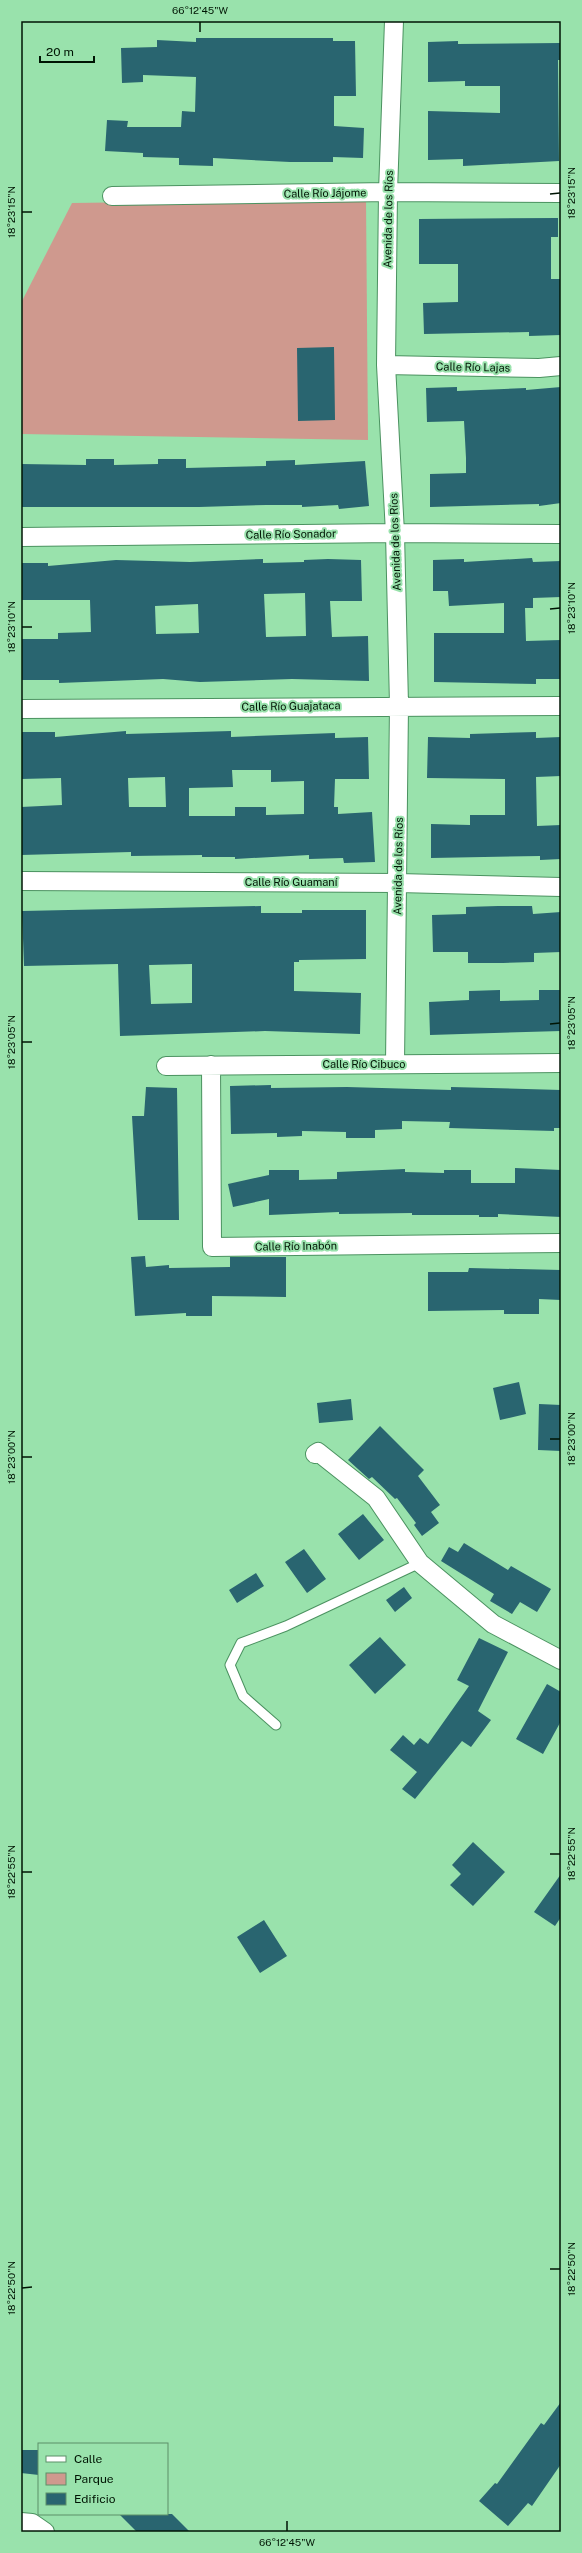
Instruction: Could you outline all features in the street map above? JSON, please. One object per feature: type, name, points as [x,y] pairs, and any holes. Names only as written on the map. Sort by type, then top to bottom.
[{"type":"street","name":"Avenida de los Ríos","points":[[394,21],[388,192],[386,365],[395,533],[399,705],[395,1064]]},
{"type":"street","name":"Calle Río Jájome","points":[[112,196],[388,192],[561,193]]},
{"type":"street","name":"Calle Río Lajas","points":[[386,365],[539,368],[561,366]]},
{"type":"street","name":"Calle Río Sonador","points":[[21,537],[395,533],[561,534]]},
{"type":"street","name":"Calle Río Guajataca","points":[[21,709],[399,705],[561,706]]},
{"type":"street","name":"Calle Río Guamaní","points":[[21,881],[398,883],[561,887]]},
{"type":"street","name":"Calle Río Cibuco","points":[[166,1066],[561,1063]]},
{"type":"street","name":"Calle Río Inabón","points":[[211,1065],[212,1247],[561,1243]]},
{"type":"street","points":[[315,1454],[318,1452],[376,1498],[420,1563],[493,1624],[561,1660]]},
{"type":"street","points":[[21,2522],[32,2523],[45,2532]]},
{"type":"lane","points":[[276,1725],[243,1696],[230,1664],[241,1643],[286,1626],[420,1563]]},
{"type":"green space","points":[[366,199],[368,440],[21,434],[21,303],[72,203]]},
{"type":"building","points":[[196,38],[333,38],[333,41],[355,41],[356,96],[334,96],[334,126],[364,128],[363,158],[333,157],[333,162],[290,162],[213,158],[213,166],[179,165],[179,158],[143,157],[143,153],[105,151],[107,120],[128,121],[127,127],[181,127],[182,111],[195,112],[196,77],[143,75],[143,82],[122,83],[121,48],[157,47],[157,40],[196,42]]},
{"type":"building","points":[[458,41],[458,44],[561,43],[561,60],[558,60],[559,161],[463,166],[463,159],[428,160],[428,111],[500,113],[500,86],[465,86],[465,81],[428,82],[428,42]]},
{"type":"building","points":[[558,218],[558,237],[551,237],[551,279],[561,279],[561,335],[529,336],[529,332],[424,334],[423,303],[458,302],[458,264],[419,264],[419,219]]},
{"type":"building","points":[[334,347],[335,420],[298,421],[297,348]]},
{"type":"building","points":[[457,387],[457,391],[526,388],[526,390],[561,387],[561,503],[539,506],[539,504],[430,507],[430,474],[466,473],[466,458],[464,421],[427,422],[426,388]]},
{"type":"building","points":[[86,459],[114,459],[114,465],[158,464],[158,459],[186,459],[186,468],[266,466],[266,461],[295,460],[295,465],[365,461],[369,506],[339,509],[338,505],[302,507],[302,505],[266,505],[199,507],[21,507],[21,464],[86,465]]},
{"type":"building","points":[[532,558],[533,562],[561,561],[561,597],[533,598],[533,608],[525,608],[526,641],[561,640],[561,679],[536,679],[536,684],[434,682],[434,633],[504,633],[504,603],[449,606],[448,591],[433,591],[433,560],[464,559],[464,562]]},
{"type":"building","points":[[263,559],[263,563],[304,562],[304,560],[328,559],[361,560],[362,601],[330,601],[332,637],[368,636],[369,681],[292,679],[200,682],[163,679],[59,683],[59,680],[22,680],[21,639],[58,639],[58,633],[91,632],[90,600],[21,600],[21,563],[48,563],[48,566],[116,560],[190,562]],"holes":[[[305,593],[306,636],[266,637],[264,594]],[[198,604],[199,633],[156,634],[155,606]]]},
{"type":"building","points":[[126,731],[126,734],[231,731],[231,737],[335,733],[335,738],[368,737],[369,779],[335,779],[334,807],[338,807],[338,814],[372,812],[375,862],[344,863],[343,858],[309,859],[309,855],[235,859],[235,857],[202,857],[202,855],[131,856],[131,852],[21,855],[21,807],[62,805],[61,778],[21,779],[21,732],[55,732],[55,737]],"holes":[[[232,770],[271,770],[271,782],[304,781],[304,814],[266,815],[266,807],[235,807],[235,816],[189,816],[189,788],[233,787]],[[165,777],[166,807],[129,807],[128,778]]]},
{"type":"building","points":[[536,732],[536,738],[561,737],[561,776],[536,777],[537,826],[561,825],[561,859],[540,860],[540,856],[431,858],[431,824],[470,825],[470,815],[505,815],[505,779],[427,778],[428,737],[470,738],[470,734]]},
{"type":"building","points":[[261,906],[261,913],[302,913],[302,910],[366,910],[366,959],[299,960],[299,962],[294,962],[294,991],[361,993],[360,1034],[265,1031],[120,1036],[118,964],[24,966],[22,911]],"holes":[[[192,964],[192,1003],[151,1004],[149,965]]]},
{"type":"building","points":[[532,906],[533,914],[561,912],[561,952],[534,953],[534,962],[468,963],[468,952],[433,952],[432,915],[466,914],[466,907]]},
{"type":"building","points":[[500,990],[500,1001],[539,1000],[539,990],[561,990],[561,1031],[430,1035],[429,1002],[469,1000],[469,991]]},
{"type":"building","points":[[271,1085],[271,1088],[347,1087],[451,1090],[451,1087],[561,1090],[561,1128],[554,1128],[554,1131],[449,1128],[450,1122],[402,1121],[402,1129],[375,1130],[375,1138],[346,1138],[346,1132],[302,1131],[302,1136],[277,1137],[277,1133],[231,1134],[230,1086]]},
{"type":"building","points":[[146,1087],[177,1088],[179,1220],[138,1220],[132,1116],[144,1116]]},
{"type":"building","points":[[515,1168],[561,1170],[561,1217],[498,1214],[498,1217],[479,1217],[479,1215],[412,1215],[412,1213],[339,1214],[339,1212],[269,1215],[269,1199],[233,1207],[228,1184],[269,1175],[269,1170],[299,1170],[299,1180],[337,1179],[337,1172],[405,1169],[405,1172],[444,1173],[444,1170],[471,1170],[471,1183],[515,1183]]},
{"type":"building","points":[[145,1256],[146,1267],[169,1265],[169,1268],[230,1267],[230,1257],[286,1257],[286,1297],[212,1296],[212,1316],[186,1316],[186,1313],[135,1316],[131,1257]]},
{"type":"building","points":[[469,1268],[561,1270],[561,1300],[539,1299],[539,1314],[504,1314],[504,1310],[428,1311],[428,1272],[468,1272]]},
{"type":"building","points":[[519,1382],[526,1414],[500,1420],[493,1388]]},
{"type":"building","points":[[351,1399],[353,1420],[319,1423],[317,1403]]},
{"type":"building","points":[[539,1404],[561,1405],[561,1451],[538,1450]]},
{"type":"building","points":[[380,1426],[424,1470],[418,1476],[440,1505],[431,1512],[439,1523],[422,1536],[414,1525],[416,1523],[397,1498],[395,1499],[372,1477],[369,1479],[348,1460]]},
{"type":"building","points":[[363,1514],[384,1540],[359,1560],[338,1534]]},
{"type":"building","points":[[464,1543],[508,1570],[511,1566],[551,1589],[537,1612],[520,1602],[512,1614],[490,1601],[494,1594],[441,1561],[449,1547],[458,1552]]},
{"type":"building","points":[[304,1549],[326,1579],[307,1593],[285,1562]]},
{"type":"building","points":[[256,1573],[264,1586],[237,1603],[229,1590]]},
{"type":"building","points":[[404,1587],[412,1598],[395,1612],[386,1600]]},
{"type":"building","points":[[380,1637],[406,1665],[375,1694],[349,1665]]},
{"type":"building","points":[[479,1638],[508,1652],[478,1711],[491,1720],[471,1747],[462,1741],[415,1799],[402,1789],[417,1772],[390,1750],[403,1735],[414,1745],[420,1738],[428,1744],[469,1686],[457,1680]]},
{"type":"building","points":[[547,1684],[561,1692],[561,1721],[543,1754],[516,1739]]},
{"type":"building","points":[[473,1842],[505,1872],[473,1906],[450,1885],[461,1874],[452,1865]]},
{"type":"building","points":[[561,1874],[561,1917],[555,1926],[534,1912]]},
{"type":"building","points":[[264,1920],[287,1956],[260,1973],[237,1937]]},
{"type":"building","points":[[561,2402],[561,2464],[532,2506],[528,2503],[508,2526],[479,2501],[495,2483],[497,2484],[541,2423],[544,2425]]},
{"type":"building","points":[[21,2450],[38,2450],[38,2475],[21,2473]]},
{"type":"building","points":[[172,2514],[190,2532],[137,2532],[120,2515]]}]
